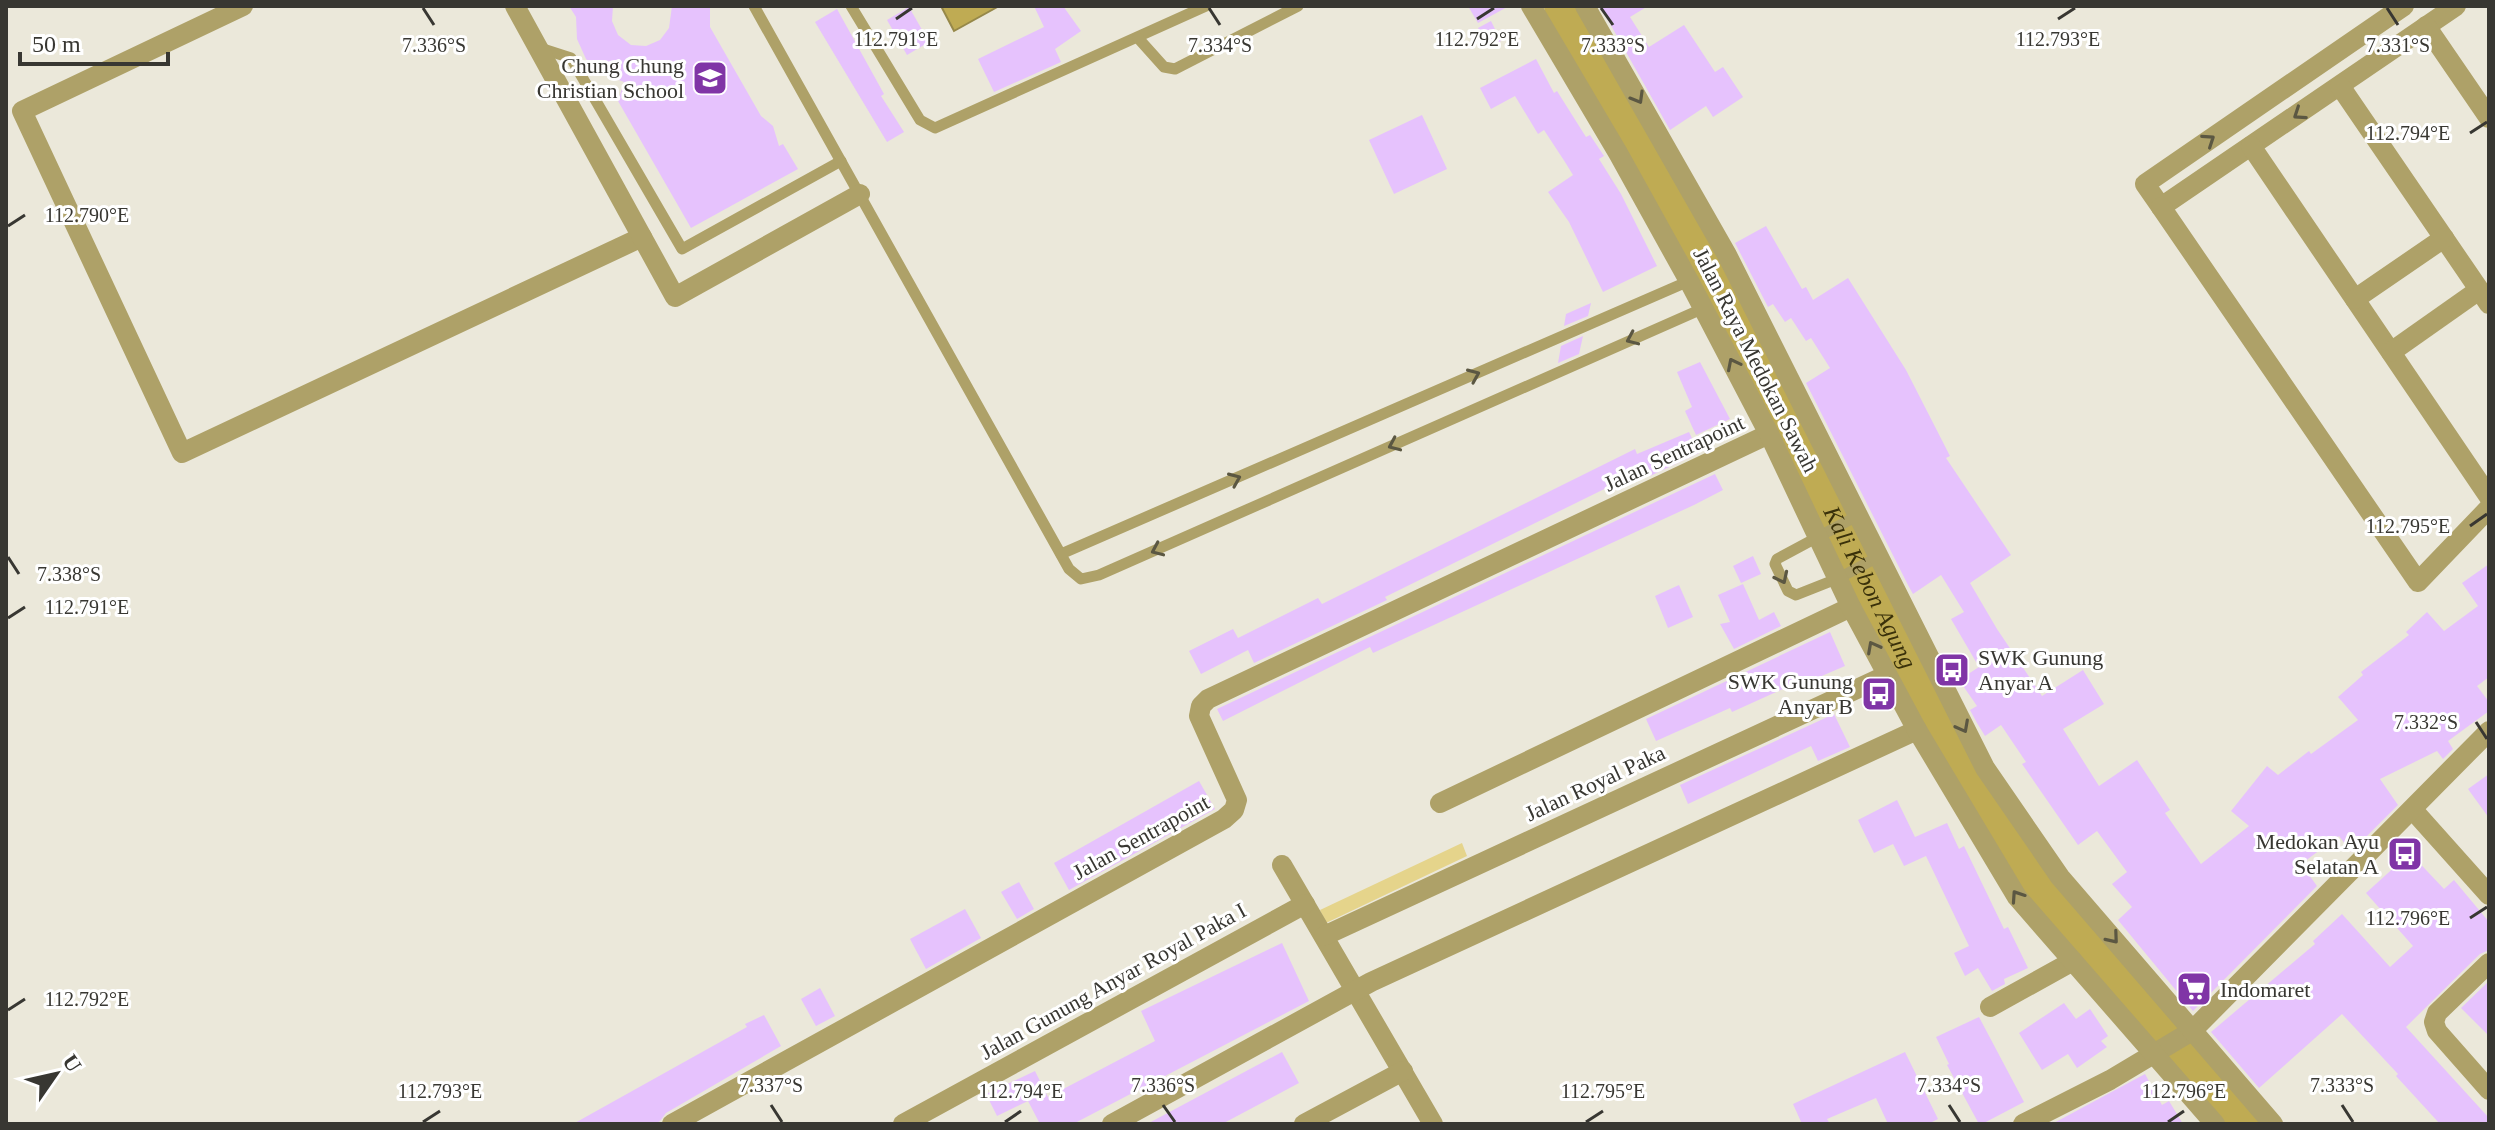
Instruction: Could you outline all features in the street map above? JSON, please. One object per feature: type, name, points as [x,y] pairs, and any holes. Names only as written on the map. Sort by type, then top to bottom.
[{"type":"street","points":[[243,6],[22,111],[182,453],[642,237]]},
{"type":"street","points":[[515,6],[675,297],[860,194]]},
{"type":"street","name":"Jalan Raya Medokan Sawah","points":[[1531,6],[1618,153],[1704,308],[1843,576],[1851,607],[1887,675],[2017,897],[2073,961],[2160,1051],[2215,1124]]},
{"type":"street","name":"Jalan Raya Medokan Sawah","points":[[1585,6],[1727,255],[1854,518],[1985,768],[2060,877],[2189,1033],[2273,1124]]},
{"type":"street","points":[[2404,6],[2145,184],[2418,582],[2489,508]]},
{"type":"street","points":[[2161,207],[2456,6]]},
{"type":"street","points":[[2426,26],[2489,118]]},
{"type":"street","points":[[2340,86],[2484,297],[2391,352]]},
{"type":"street","points":[[2251,146],[2489,497]]},
{"type":"street","points":[[2355,299],[2444,238]]},
{"type":"street","name":"Jalan Sentrapoint","points":[[672,1124],[1224,819],[1234,810],[1237,800],[1199,716],[1201,706],[1208,699],[1769,434]]},
{"type":"street","points":[[1440,803],[1851,607]]},
{"type":"street","name":"Jalan Royal Paka","points":[[1324,936],[1887,675]]},
{"type":"street","points":[[1112,1124],[1356,990],[1917,730]]},
{"type":"street","points":[[2023,1124],[2189,1033],[2489,731]]},
{"type":"street","points":[[2413,810],[2489,895]]},
{"type":"street","points":[[1282,865],[1433,1124]]},
{"type":"street","name":"Jalan Gunung Anyar Royal Paka I","points":[[903,1124],[1305,904]]},
{"type":"street","points":[[1990,1007],[2073,961]]},
{"type":"street","points":[[2489,963],[2437,1013],[2434,1022],[2437,1031],[2489,1090]]},
{"type":"street","points":[[1304,1124],[1403,1071]]},
{"type":"lane","points":[[754,6],[1069,569],[1081,579],[1099,575],[1704,308]]},
{"type":"lane","points":[[851,6],[920,120],[935,128],[1206,6]]},
{"type":"lane","points":[[1138,38],[1164,67],[1175,69],[1298,6]]},
{"type":"lane","points":[[539,48],[571,58],[682,249],[841,161]]},
{"type":"lane","points":[[1061,554],[1689,281]]},
{"type":"lane","points":[[1854,518],[1777,559],[1775,564],[1788,591],[1794,595],[1843,576],[1876,558]]},
{"type":"shaded area","points":[[941,6],[999,6],[954,31]]},
{"type":"shaded area","points":[[1462,843],[1467,856],[1326,923],[1320,910]]},
{"type":"building","points":[[569,6],[613,6],[612,21],[618,35],[631,45],[646,46],[660,40],[669,28],[672,6],[710,6],[710,27],[761,116],[773,126],[779,146],[783,144],[798,169],[691,228],[618,101],[624,82],[603,74],[586,59],[577,39],[576,17]]},
{"type":"building","points":[[1034,6],[1063,6],[1081,31],[1055,49],[1061,62],[994,92],[978,59],[1044,27]]},
{"type":"building","points":[[1468,6],[1509,6],[1478,23]]},
{"type":"building","points":[[1600,6],[1648,6],[1630,17],[1649,47],[1684,25],[1715,72],[1723,67],[1743,97],[1713,117],[1706,106],[1670,130]]},
{"type":"building","points":[[909,7],[929,42],[907,55],[887,20]]},
{"type":"building","points":[[837,9],[884,94],[881,96],[904,132],[887,142],[815,22]]},
{"type":"building","points":[[1491,21],[1501,41],[1488,48],[1478,28]]},
{"type":"building","points":[[1536,59],[1554,93],[1557,91],[1586,137],[1590,135],[1604,156],[1599,159],[1621,194],[1657,266],[1603,292],[1569,222],[1548,192],[1573,175],[1544,130],[1538,134],[1515,96],[1491,109],[1480,88]]},
{"type":"building","points":[[1422,115],[1447,169],[1394,194],[1369,140]]},
{"type":"building","points":[[1766,226],[1802,289],[1806,287],[1813,300],[1848,278],[1906,370],[1950,456],[1946,458],[2011,555],[1970,583],[1997,629],[2042,696],[2083,670],[2104,704],[2063,729],[2099,786],[2137,760],[2170,810],[2165,813],[2201,864],[2249,826],[2231,811],[2267,766],[2278,775],[2358,720],[2338,697],[2363,675],[2361,672],[2409,635],[2406,632],[2427,612],[2444,631],[2478,606],[2462,583],[2489,564],[2489,677],[2477,686],[2489,702],[2489,711],[2448,741],[2453,749],[2443,759],[2437,751],[2380,779],[2398,805],[2351,852],[2339,836],[2301,864],[2317,886],[2193,1011],[2118,920],[2132,907],[2112,884],[2127,872],[2097,831],[2078,845],[2022,764],[2026,762],[2001,725],[1985,736],[1977,723],[1970,710],[1977,706],[1959,680],[1979,667],[1951,619],[1964,612],[1941,575],[1913,594],[1806,383],[1830,368],[1811,338],[1806,341],[1791,318],[1785,322],[1773,304],[1768,307],[1735,243]]},
{"type":"building","points":[[1591,303],[1588,316],[1564,326],[1566,314]]},
{"type":"building","points":[[1583,336],[1579,354],[1558,363],[1561,346]]},
{"type":"building","points":[[1700,362],[1730,419],[1696,435],[1685,411],[1692,407],[1677,372]]},
{"type":"building","points":[[1689,432],[1699,453],[1650,476],[1647,468],[1385,597],[1387,600],[1254,663],[1248,650],[1201,674],[1189,651],[1233,629],[1238,638],[1318,598],[1322,604],[1635,449],[1637,454]]},
{"type":"building","points":[[1715,474],[1723,490],[1694,505],[1373,653],[1370,647],[1223,721],[1217,709]]},
{"type":"building","points":[[1753,556],[1761,574],[1741,583],[1733,566]]},
{"type":"building","points":[[1743,584],[1759,620],[1774,612],[1781,626],[1734,649],[1720,624],[1730,622],[1718,595]]},
{"type":"building","points":[[1679,585],[1693,617],[1668,628],[1655,596]]},
{"type":"building","points":[[1830,632],[1845,666],[1810,681],[1803,680],[1732,712],[1730,708],[1656,741],[1646,719]]},
{"type":"building","points":[[1834,714],[1850,747],[1818,761],[1811,746],[1688,804],[1680,785]]},
{"type":"building","points":[[2489,774],[2489,818],[2468,789]]},
{"type":"building","points":[[1199,781],[1215,809],[1069,890],[1054,863]]},
{"type":"building","points":[[1897,800],[1915,837],[1947,823],[1959,849],[1964,846],[2004,929],[2008,927],[2028,968],[2004,979],[2005,984],[1992,991],[1978,968],[1965,976],[1954,953],[1969,946],[1926,856],[1904,866],[1893,844],[1874,853],[1858,820]]},
{"type":"building","points":[[2410,853],[2444,889],[2454,880],[2489,922],[2489,950],[2480,954],[2406,1027],[2489,1118],[2489,1124],[2440,1124],[2342,1014],[2259,1088],[2211,1032],[2315,944],[2313,941],[2342,914],[2390,967],[2413,946],[2366,893]]},
{"type":"building","points":[[1019,882],[1034,909],[1017,919],[1001,892]]},
{"type":"building","points":[[965,909],[981,938],[926,969],[910,939]]},
{"type":"building","points":[[1282,943],[1309,1001],[1073,1124],[1040,1124],[1028,1101],[997,1116],[986,1094],[1035,1071],[1048,1097],[1155,1041],[1141,1011]]},
{"type":"building","points":[[2489,981],[2489,1036],[2461,1008]]},
{"type":"building","points":[[820,988],[835,1016],[816,1026],[801,999]]},
{"type":"building","points":[[2064,1003],[2076,1019],[2090,1009],[2108,1036],[2101,1041],[2107,1047],[2077,1068],[2068,1054],[2042,1070],[2019,1033]]},
{"type":"building","points":[[764,1015],[781,1046],[666,1113],[655,1124],[573,1124],[747,1027],[745,1024]]},
{"type":"building","points":[[1979,1017],[2024,1102],[1982,1124],[1979,1124],[1947,1065],[1936,1037]]},
{"type":"building","points":[[1282,1052],[1299,1083],[1222,1124],[1147,1124]]},
{"type":"building","points":[[1905,1052],[1938,1119],[1928,1124],[1888,1124],[1876,1098],[1827,1119],[1830,1124],[1802,1124],[1793,1104]]},
{"type":"building","points":[[2145,1074],[2162,1105],[2169,1101],[2183,1124],[2052,1124]]},
{"type":"waterway","name":"Kali Kebon Agung","points":[[1562,6],[1699,247],[1957,760],[2028,868],[2156,1025],[2246,1124]]},
{"type":"place","name":"Chung Chung Christian School","points":[[710,78]]},
{"type":"place","name":"SWK Gunung Anyar A","points":[[1952,670]]},
{"type":"place","name":"SWK Gunung Anyar B","points":[[1879,694]]},
{"type":"place","name":"Medokan Ayu Selatan A","points":[[2405,854]]},
{"type":"place","name":"Indomaret","points":[[2194,989]]}]
